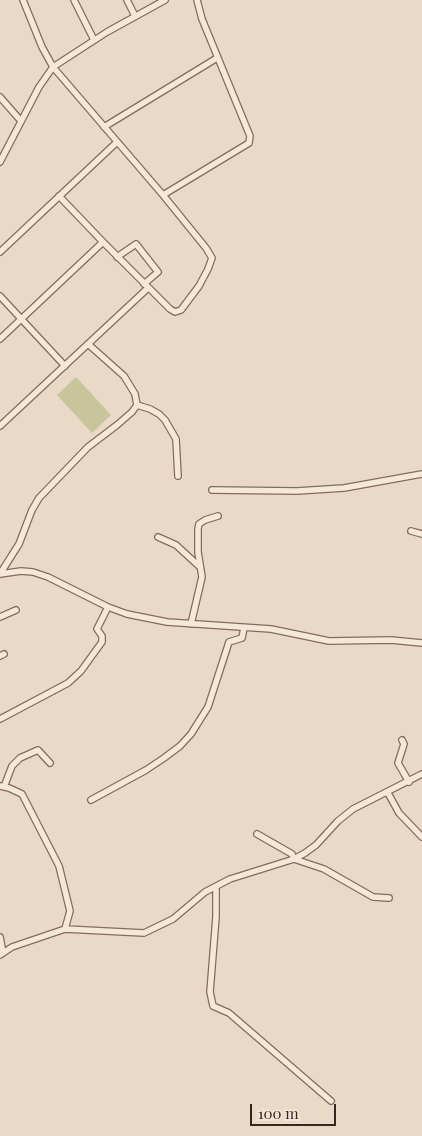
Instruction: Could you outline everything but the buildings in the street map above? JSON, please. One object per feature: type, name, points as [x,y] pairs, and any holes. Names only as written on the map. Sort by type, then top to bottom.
[{"type":"street","points":[[23,0],[42,47],[53,67],[164,196],[212,258],[199,286],[181,310],[175,312],[170,309],[117,257],[60,196]]},
{"type":"street","points":[[74,0],[94,40]]},
{"type":"street","points":[[127,0],[135,16]]},
{"type":"street","points":[[0,162],[39,87],[53,67],[94,40],[165,0]]},
{"type":"street","points":[[164,196],[249,143],[250,136],[217,58],[197,0]]},
{"type":"street","points":[[104,127],[217,58]]},
{"type":"street","points":[[0,97],[21,121]]},
{"type":"street","points":[[0,252],[117,142]]},
{"type":"street","points":[[0,339],[103,242]]},
{"type":"street","points":[[0,426],[88,344],[158,272],[136,244],[117,257]]},
{"type":"street","points":[[0,296],[65,366]]},
{"type":"street","points":[[0,574],[19,544],[32,510],[39,498],[88,446],[117,425],[137,405],[135,394],[124,376],[88,344]]},
{"type":"street","points":[[137,405],[159,414],[165,420],[176,439],[178,476]]},
{"type":"street","points":[[212,490],[296,491],[344,488],[422,474]]},
{"type":"street","points":[[191,624],[202,577],[198,544],[199,524],[218,516]]},
{"type":"street","points":[[411,531],[422,534]]},
{"type":"street","points":[[158,537],[176,545],[200,567]]},
{"type":"street","points":[[0,574],[21,571],[33,572],[48,577],[108,607],[127,614],[167,622],[271,629],[338,641],[420,642]]},
{"type":"street","points":[[0,719],[68,684],[81,671],[102,642],[102,636],[97,629],[108,607]]},
{"type":"street","points":[[0,617],[16,610]]},
{"type":"street","points":[[91,800],[152,766],[180,746],[192,734],[208,707],[229,642],[242,638],[244,628]]},
{"type":"street","points":[[402,740],[404,744],[398,763],[409,782]]},
{"type":"street","points":[[50,763],[38,750],[20,758],[12,766],[2,786],[22,794],[59,866],[70,911],[65,928]]},
{"type":"street","points":[[0,937],[2,954],[20,944],[65,928],[144,933],[173,920],[205,892],[216,888],[230,879],[294,858],[316,845],[352,809],[388,793],[422,774]]},
{"type":"street","points":[[388,793],[398,813],[422,837]]},
{"type":"street","points":[[256,834],[292,854],[294,858],[324,869],[372,896],[389,898]]},
{"type":"street","points":[[216,888],[216,917],[210,992],[213,1006],[229,1013],[331,1102]]},
{"type":"shaded area","points":[[76,377],[111,415],[92,433],[57,395]]}]
